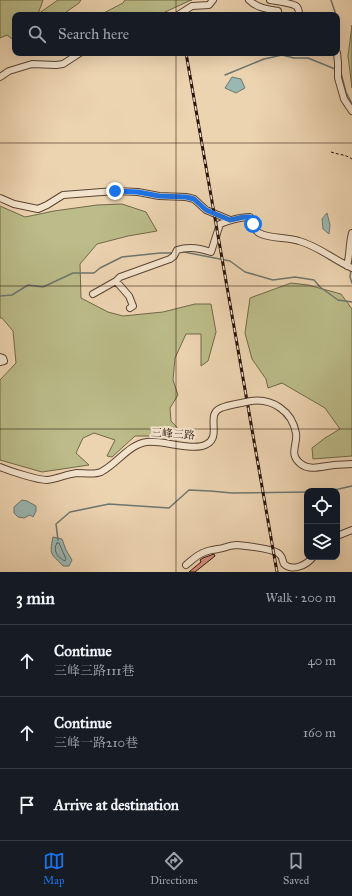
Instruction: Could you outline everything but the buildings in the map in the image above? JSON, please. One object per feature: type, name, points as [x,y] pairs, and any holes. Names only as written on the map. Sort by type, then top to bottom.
[{"type":"street","points":[[183,12],[192,6],[209,5],[213,0]]},
{"type":"street","points":[[249,0],[253,4],[278,12]]},
{"type":"street","points":[[270,0],[296,6],[298,12]]},
{"type":"street","points":[[0,78],[9,72],[32,64],[56,66],[63,64],[75,56]]},
{"type":"street","points":[[337,56],[338,78],[344,99],[352,111]]},
{"type":"street","points":[[0,198],[14,204],[38,209],[63,195],[115,191],[138,192],[159,196],[186,197],[194,199],[206,210],[230,220]]},
{"type":"street","points":[[93,294],[116,281],[120,277],[170,259],[174,256],[177,250],[183,248],[194,248],[211,252],[220,224],[244,217],[250,217],[255,229],[260,233],[300,241],[349,267]]},
{"type":"street","points":[[349,267],[352,233]]},
{"type":"street","points":[[116,281],[130,296],[133,306],[130,308]]},
{"type":"street","points":[[0,357],[3,358],[4,361],[0,362]]},
{"type":"street","name":"三峰三路","points":[[0,467],[42,480],[49,480],[67,475],[101,472],[131,449],[142,443],[153,442],[191,446],[207,445],[214,437],[213,417],[215,412],[220,408],[236,404],[263,400],[278,406],[291,420],[296,431],[293,452],[300,464],[316,467],[352,464]]},
{"type":"street","points":[[340,535],[352,530]]},
{"type":"street","points":[[186,565],[205,552],[233,545],[277,552],[282,557],[284,563],[289,568],[294,570],[301,567],[309,560]]},
{"type":"path","points":[[331,152],[345,155],[352,159]]},
{"type":"green space","points":[[0,0],[43,0],[39,12],[12,12],[12,39],[7,35],[0,38]]},
{"type":"green space","points":[[58,0],[81,0],[66,12],[41,12]]},
{"type":"green space","points":[[125,0],[192,0],[165,12],[106,12],[123,3]]},
{"type":"green space","points":[[352,25],[352,88],[348,56]]},
{"type":"green space","points":[[122,204],[146,212],[157,231],[128,236],[97,244],[80,264],[81,298],[108,312],[123,316],[163,312],[195,304],[211,304],[216,332],[208,361],[201,366],[201,334],[186,334],[175,358],[173,380],[178,395],[170,408],[171,421],[185,436],[135,436],[112,457],[107,456],[115,440],[94,433],[83,438],[76,453],[89,465],[42,472],[0,460],[0,380],[16,363],[13,331],[2,318],[0,318],[0,206],[25,217],[97,205]]},
{"type":"green space","points":[[291,283],[308,285],[341,294],[352,309],[352,456],[313,459],[312,448],[340,429],[325,408],[282,383],[268,388],[266,379],[252,359],[245,333],[250,298]]},
{"type":"water","points":[[232,77],[241,79],[245,88],[236,93],[225,88]]},
{"type":"water","points":[[327,213],[330,225],[329,234],[323,229],[322,219]]},
{"type":"water","points":[[22,500],[36,506],[36,511],[33,517],[30,515],[24,518],[18,517],[14,513],[14,507]]},
{"type":"water","points":[[53,537],[62,539],[72,560],[69,566],[63,566],[52,554],[51,548]]},
{"type":"waterway","points":[[331,0],[335,12]]},
{"type":"waterway","points":[[225,75],[264,59],[278,56]]},
{"type":"waterway","points":[[286,56],[294,58],[308,58],[335,69]]},
{"type":"waterway","points":[[341,73],[346,92],[352,104]]},
{"type":"waterway","points":[[178,252],[230,261],[245,272],[273,280],[295,277],[314,280],[320,287],[338,300],[352,302]]},
{"type":"waterway","points":[[0,296],[12,295],[28,285],[43,287],[73,273],[94,273],[100,268],[122,257],[174,253]]},
{"type":"waterway","points":[[351,264],[352,258]]},
{"type":"waterway","points":[[351,270],[350,277],[352,283]]},
{"type":"waterway","points":[[340,489],[352,486]]},
{"type":"waterway","points":[[58,540],[56,524],[70,512],[109,504],[169,508],[189,490],[232,493],[304,492]]},
{"type":"railway","points":[[187,56],[277,572]]},
{"type":"route","points":[[115,191],[138,192],[159,196],[186,197],[194,199],[204,209],[230,220],[250,217],[253,224]]}]
